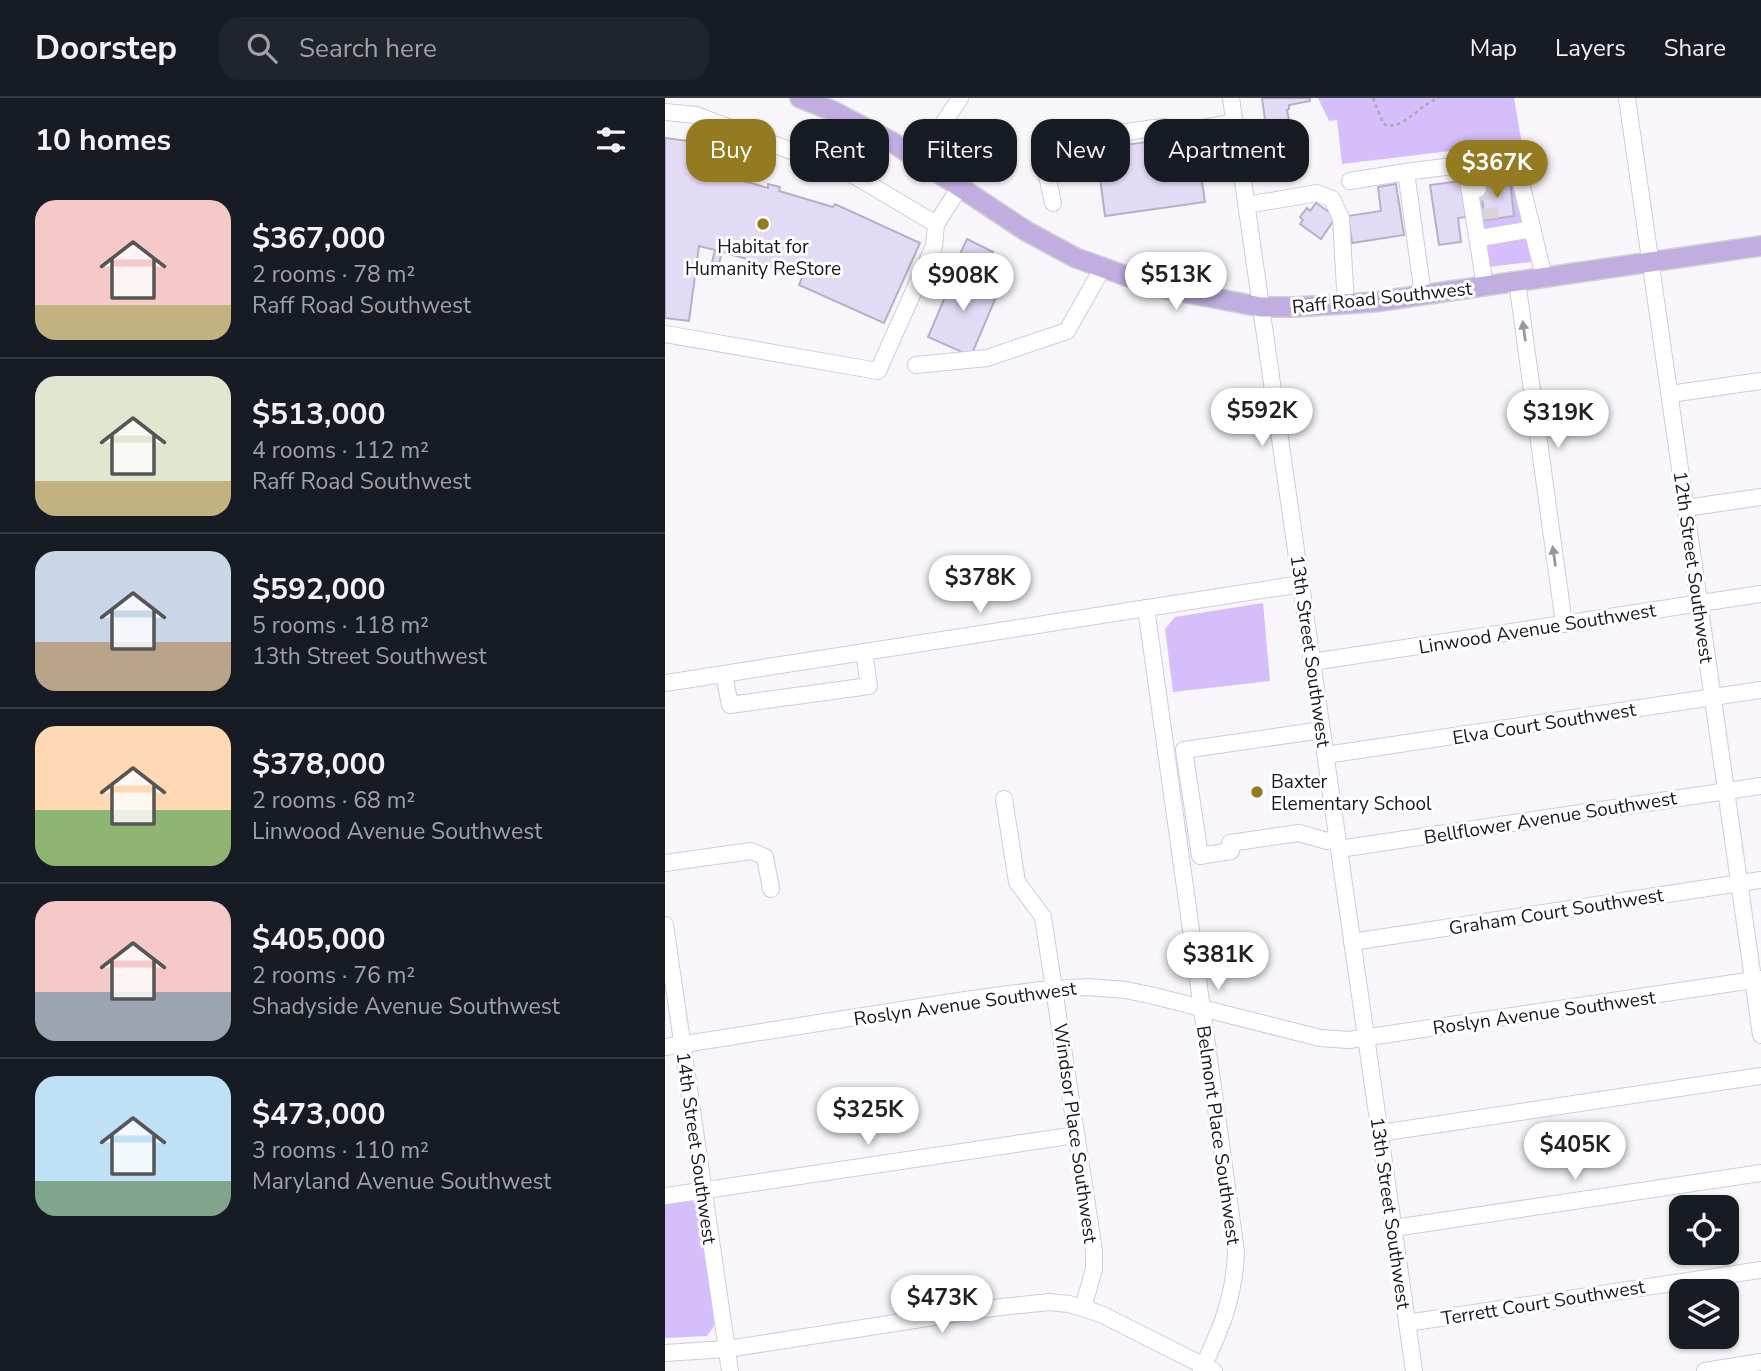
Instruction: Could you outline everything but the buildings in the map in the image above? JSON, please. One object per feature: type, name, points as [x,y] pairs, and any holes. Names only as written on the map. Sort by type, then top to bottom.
[{"type":"main road","name":"Raff Road Southwest","points":[[800,98],[846,119]]},
{"type":"main road","name":"Raff Road Southwest","points":[[953,182],[1026,231],[1103,269],[1184,293],[1261,307],[1346,304],[1423,295],[1761,246]]},
{"type":"street","points":[[696,115],[699,98]]},
{"type":"street","points":[[946,119],[960,98]]},
{"type":"street","name":"13th Street Southwest","points":[[1231,98],[1234,119]]},
{"type":"street","name":"12th Street Southwest","points":[[1627,98],[1739,883],[1757,980],[1761,1035]]},
{"type":"street","points":[[665,112],[696,115],[790,150]]},
{"type":"street","points":[[1053,203],[1046,160],[1051,149],[1061,142],[1144,129]]},
{"type":"street","points":[[1533,229],[1490,230],[1482,227],[1477,172],[1499,163],[1509,164],[1518,171],[1533,229],[1544,277]]},
{"type":"street","points":[[1350,181],[1460,165],[1466,167],[1490,285]]},
{"type":"street","points":[[1485,167],[1487,184]]},
{"type":"street","points":[[1406,172],[1423,295]]},
{"type":"street","points":[[866,182],[936,224]]},
{"type":"street","name":"13th Street Southwest","points":[[1244,182],[1414,1371]]},
{"type":"street","points":[[665,334],[878,371],[934,246],[936,224],[960,187]]},
{"type":"street","points":[[1247,205],[1317,193],[1332,199],[1341,218],[1346,304]]},
{"type":"street","points":[[1490,230],[1490,285]]},
{"type":"street","points":[[916,365],[987,358],[1067,331],[1103,269]]},
{"type":"street","points":[[1517,281],[1564,624]]},
{"type":"street","points":[[1670,394],[1761,381]]},
{"type":"street","points":[[1686,508],[1761,497]]},
{"type":"street","points":[[665,683],[1301,584]]},
{"type":"street","name":"Linwood Avenue Southwest","points":[[1313,662],[1761,594]]},
{"type":"street","name":"Belmont Place Southwest","points":[[1146,608],[1235,1252],[1229,1306],[1206,1369]]},
{"type":"street","points":[[724,674],[730,705],[869,685],[863,652]]},
{"type":"street","name":"Elva Court Southwest","points":[[1326,755],[1761,690]]},
{"type":"street","name":"Bellflower Avenue Southwest","points":[[1322,730],[1184,750],[1200,856],[1231,851],[1230,843],[1299,833],[1338,844],[1761,786]]},
{"type":"street","name":"Windsor Place Southwest","points":[[1004,799],[1017,882],[1043,917],[1055,988],[1094,1251],[1094,1269],[1083,1308]]},
{"type":"street","points":[[665,863],[759,852],[768,865],[771,889]]},
{"type":"street","name":"Graham Court Southwest","points":[[1352,942],[1761,880]]},
{"type":"street","name":"14th Street Southwest","points":[[665,925],[730,1371]]},
{"type":"street","name":"Roslyn Avenue Southwest","points":[[665,1047],[1055,988],[1107,988],[1154,996],[1202,1010],[1336,1040],[1365,1038],[1757,980]]},
{"type":"street","points":[[1380,1132],[1761,1076]]},
{"type":"street","points":[[665,1196],[1076,1135]]},
{"type":"street","points":[[1394,1228],[1761,1173]]},
{"type":"street","name":"Terrett Court Southwest","points":[[1407,1323],[1761,1270]]},
{"type":"street","points":[[665,1353],[727,1349],[1049,1302],[1101,1314],[1206,1369]]},
{"type":"street","points":[[1705,1371],[1761,1362]]},
{"type":"path","points":[[1373,98],[1383,123],[1387,126],[1401,123],[1439,98]]},
{"type":"shaded area","points":[[1318,98],[1514,98],[1537,232],[1546,260],[1488,267],[1467,149],[1342,164],[1337,120],[1329,121]]},
{"type":"shaded area","points":[[1263,603],[1270,681],[1173,692],[1165,629],[1175,617]]},
{"type":"shaded area","points":[[692,1201],[698,1206],[716,1323],[707,1336],[665,1338],[665,1205]]},
{"type":"tunnel","points":[[1487,184],[1491,219]]},
{"type":"place","name":"Habitat for Humanity ReStore","points":[[763,224]]},
{"type":"place","name":"Baxter Elementary School","points":[[1257,792]]}]
